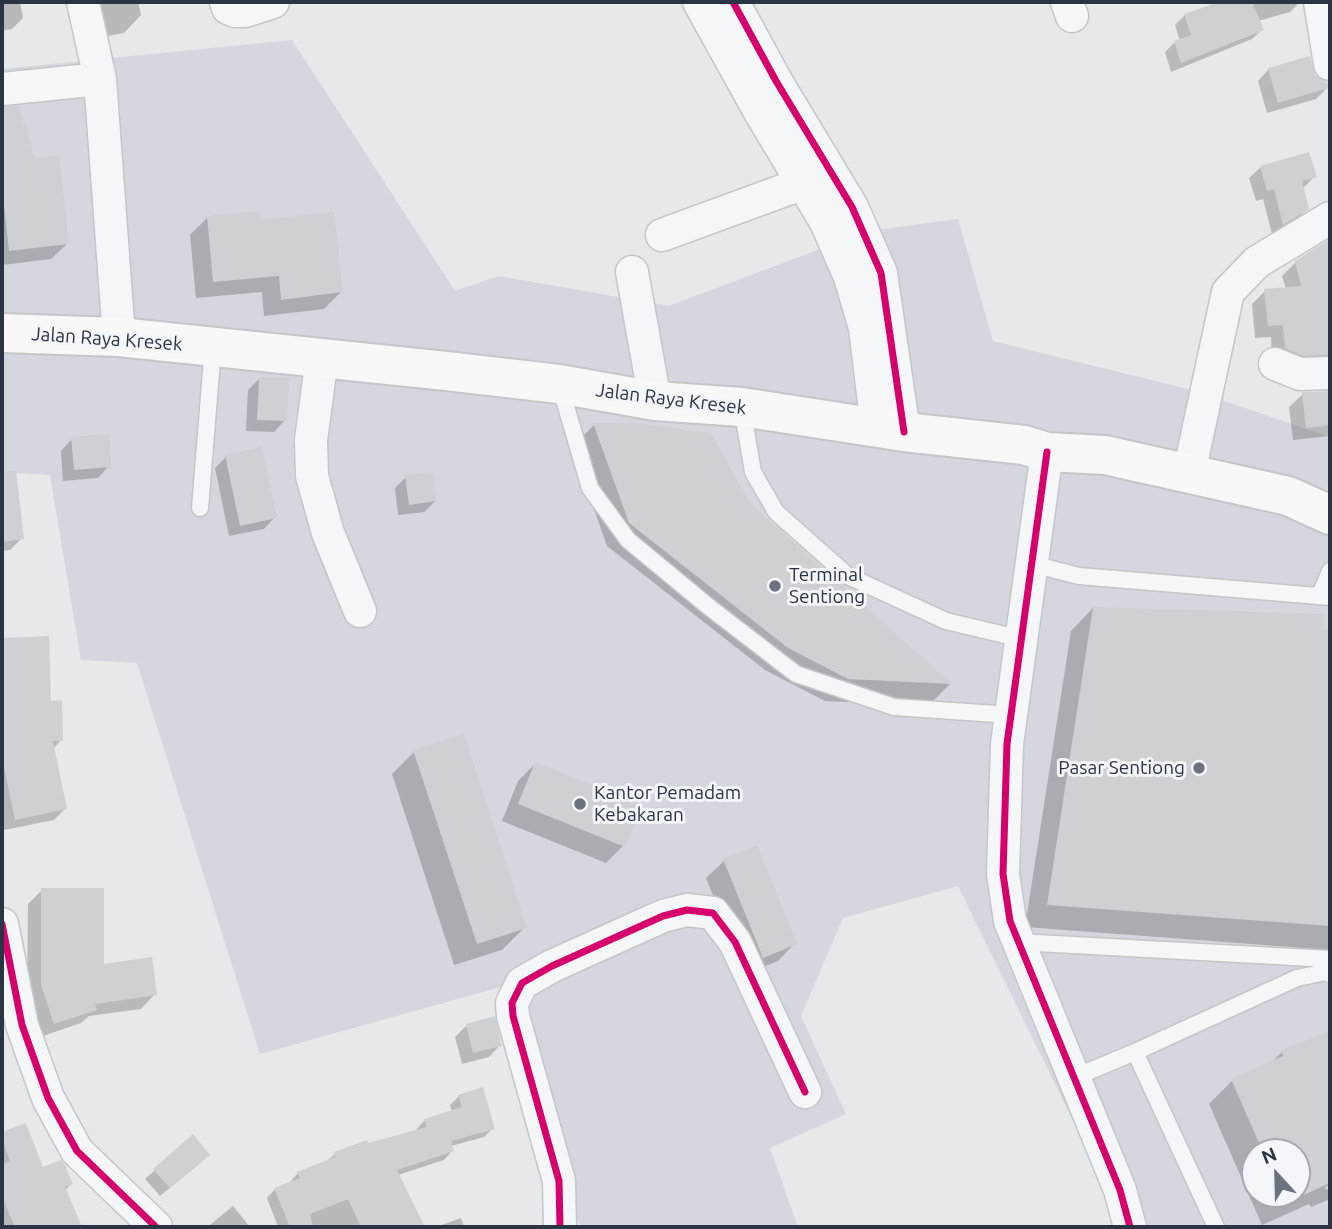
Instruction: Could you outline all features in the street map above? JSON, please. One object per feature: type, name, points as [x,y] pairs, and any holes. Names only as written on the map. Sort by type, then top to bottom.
[{"type":"main road","name":"Jalan Raya Kresek","points":[[2,333],[119,337],[446,371],[559,384],[655,401],[742,407],[1024,445],[1047,452],[1105,455],[1288,496],[1330,516]]},
{"type":"street","points":[[83,2],[100,79],[119,337]]},
{"type":"street","points":[[226,2],[228,8],[245,11],[273,2]]},
{"type":"street","points":[[699,2],[760,112],[817,178],[852,207],[881,273],[891,429]]},
{"type":"street","points":[[733,2],[776,81],[817,178]]},
{"type":"street","points":[[1320,2],[1330,64]]},
{"type":"street","points":[[2,89],[100,79]]},
{"type":"street","points":[[662,235],[817,178]]},
{"type":"street","points":[[1189,473],[1228,292],[1257,262],[1330,218]]},
{"type":"street","points":[[632,272],[655,401]]},
{"type":"street","points":[[322,358],[311,440],[312,476],[328,533],[360,611]]},
{"type":"street","points":[[1275,364],[1300,374],[1330,373]]},
{"type":"street","points":[[1047,452],[1007,744],[1003,874],[1010,921],[1120,1190],[1130,1227]]},
{"type":"street","points":[[560,1227],[559,1181],[513,1016],[512,1003],[522,983],[552,966],[663,916],[687,910],[713,912],[735,942],[805,1092]]},
{"type":"street","points":[[2,924],[22,1025],[48,1098],[77,1151],[155,1227]]},
{"type":"street","points":[[1120,1190],[1153,1227]]},
{"type":"lane","points":[[200,508],[213,347]]},
{"type":"lane","points":[[559,384],[590,488],[628,540],[796,674],[894,708],[1011,715]]},
{"type":"lane","points":[[742,407],[753,472],[776,512],[848,576],[946,621],[1022,639]]},
{"type":"lane","points":[[1032,564],[1079,576],[1325,596],[1330,571]]},
{"type":"lane","points":[[1018,942],[1330,958]]},
{"type":"lane","points":[[1073,1078],[1297,978],[1326,972],[1330,974]]},
{"type":"lane","points":[[1135,1052],[1216,1227]]},
{"type":"shaded area","points":[[292,40],[455,291],[499,276],[669,306],[868,231],[958,219],[993,341],[1192,390],[1330,437],[1330,1227],[1125,1227],[958,886],[843,918],[801,1016],[846,1114],[770,1148],[798,1227],[582,1227],[532,1152],[515,983],[260,1054],[137,663],[81,660],[50,475],[2,472],[2,69]]},
{"type":"building","points":[[1219,2],[1252,2],[1264,30],[1181,63],[1174,41],[1191,35],[1184,14]]},
{"type":"building","points":[[1310,56],[1315,75],[1327,82],[1329,88],[1278,103],[1268,68]]},
{"type":"building","points":[[20,106],[34,158],[59,155],[69,244],[9,251],[2,186],[2,107]]},
{"type":"building","points":[[1309,152],[1317,177],[1302,181],[1309,209],[1283,225],[1274,189],[1267,191],[1260,166]]},
{"type":"building","points":[[260,211],[261,220],[334,212],[343,292],[281,300],[279,276],[213,282],[207,216]]},
{"type":"building","points":[[1330,239],[1330,355],[1303,356],[1285,348],[1283,325],[1268,326],[1264,289],[1301,286],[1295,261]]},
{"type":"building","points":[[259,377],[289,377],[287,421],[257,420]]},
{"type":"building","points":[[1330,391],[1330,425],[1306,428],[1302,392]]},
{"type":"building","name":"Terminal Sentiong","points":[[593,423],[635,423],[711,433],[750,503],[952,684],[848,679],[788,648],[629,523]]},
{"type":"building","points":[[109,434],[111,467],[74,470],[71,437]]},
{"type":"building","points":[[262,447],[277,518],[240,526],[225,455]]},
{"type":"building","points":[[16,471],[24,539],[2,542],[2,472]]},
{"type":"building","points":[[433,472],[437,501],[409,505],[405,475]]},
{"type":"building","name":"Pasar Sentiong","points":[[1093,607],[1324,614],[1323,629],[1330,630],[1330,926],[1047,905]]},
{"type":"building","points":[[49,636],[51,701],[62,700],[63,741],[53,741],[67,809],[15,820],[2,758],[2,638]]},
{"type":"building","points":[[464,734],[527,928],[477,944],[413,750]]},
{"type":"building","name":"Kantor Pemadam Kebakaran","points":[[535,762],[642,805],[625,847],[518,804]]},
{"type":"building","points":[[757,845],[797,944],[763,958],[723,859]]},
{"type":"building","points":[[41,888],[104,888],[104,964],[152,957],[157,995],[95,1004],[97,1010],[54,1024],[41,984]]},
{"type":"building","points":[[495,1016],[502,1046],[473,1053],[466,1024]]},
{"type":"building","points":[[1330,1031],[1330,1183],[1311,1192],[1311,1138],[1257,1138],[1231,1079],[1283,1056],[1281,1050]]},
{"type":"building","points":[[483,1087],[495,1129],[451,1141],[454,1151],[397,1170],[425,1227],[361,1227],[348,1199],[310,1214],[313,1227],[290,1227],[274,1188],[300,1178],[297,1172],[335,1157],[334,1152],[367,1140],[368,1143],[427,1127],[424,1119],[462,1107],[458,1095]]},
{"type":"building","points":[[26,1123],[43,1167],[61,1160],[65,1165],[73,1184],[65,1187],[82,1227],[15,1227],[2,1197],[2,1165],[10,1161],[2,1132]]},
{"type":"building","points":[[193,1134],[210,1155],[170,1188],[153,1169]]},
{"type":"cycle path","points":[[733,2],[776,81],[852,207],[881,273],[904,432]]},
{"type":"cycle path","points":[[1047,452],[1007,744],[1003,874],[1010,921],[1120,1190],[1130,1227]]},
{"type":"cycle path","points":[[560,1227],[559,1181],[513,1016],[512,1003],[522,983],[552,966],[663,916],[687,910],[713,913],[735,942],[805,1092]]},
{"type":"cycle path","points":[[2,924],[22,1025],[48,1098],[77,1151],[156,1227]]},
{"type":"place","name":"Terminal Sentiong","points":[[775,586]]},
{"type":"place","name":"Pasar Sentiong","points":[[1199,768]]},
{"type":"place","name":"Kantor Pemadam Kebakaran","points":[[580,804]]}]
